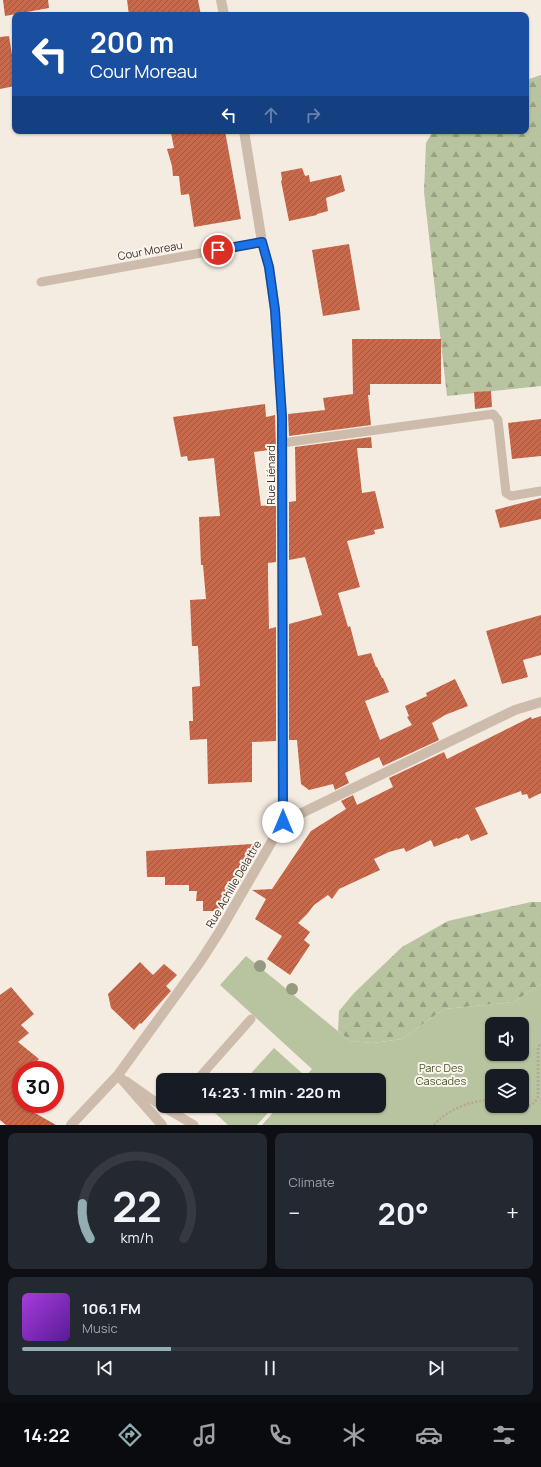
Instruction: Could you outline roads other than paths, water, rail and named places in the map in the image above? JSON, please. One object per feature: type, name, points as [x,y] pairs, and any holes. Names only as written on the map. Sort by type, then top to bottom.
[{"type":"street","points":[[222,0],[224,12]]},
{"type":"street","name":"Rue Liénard","points":[[244,134],[262,242],[269,267],[275,310],[282,410],[283,822]]},
{"type":"street","points":[[283,822],[515,710],[541,702]]},
{"type":"street","name":"Rue Achille Delattre","points":[[71,1125],[118,1075],[200,962],[220,931],[283,822]]},
{"type":"street","points":[[118,1075],[162,1125]]},
{"type":"lane","name":"Cour Moreau","points":[[41,282],[262,242]]},
{"type":"lane","points":[[282,443],[493,414],[498,420],[506,493],[511,496],[541,491]]},
{"type":"lane","points":[[203,1073],[251,1019]]},
{"type":"lane","points":[[118,1075],[156,1101]]},
{"type":"lane","points":[[175,1113],[194,1125]]},
{"type":"park label","name":"Parc Des Cascades","points":[[441,1073]]}]
